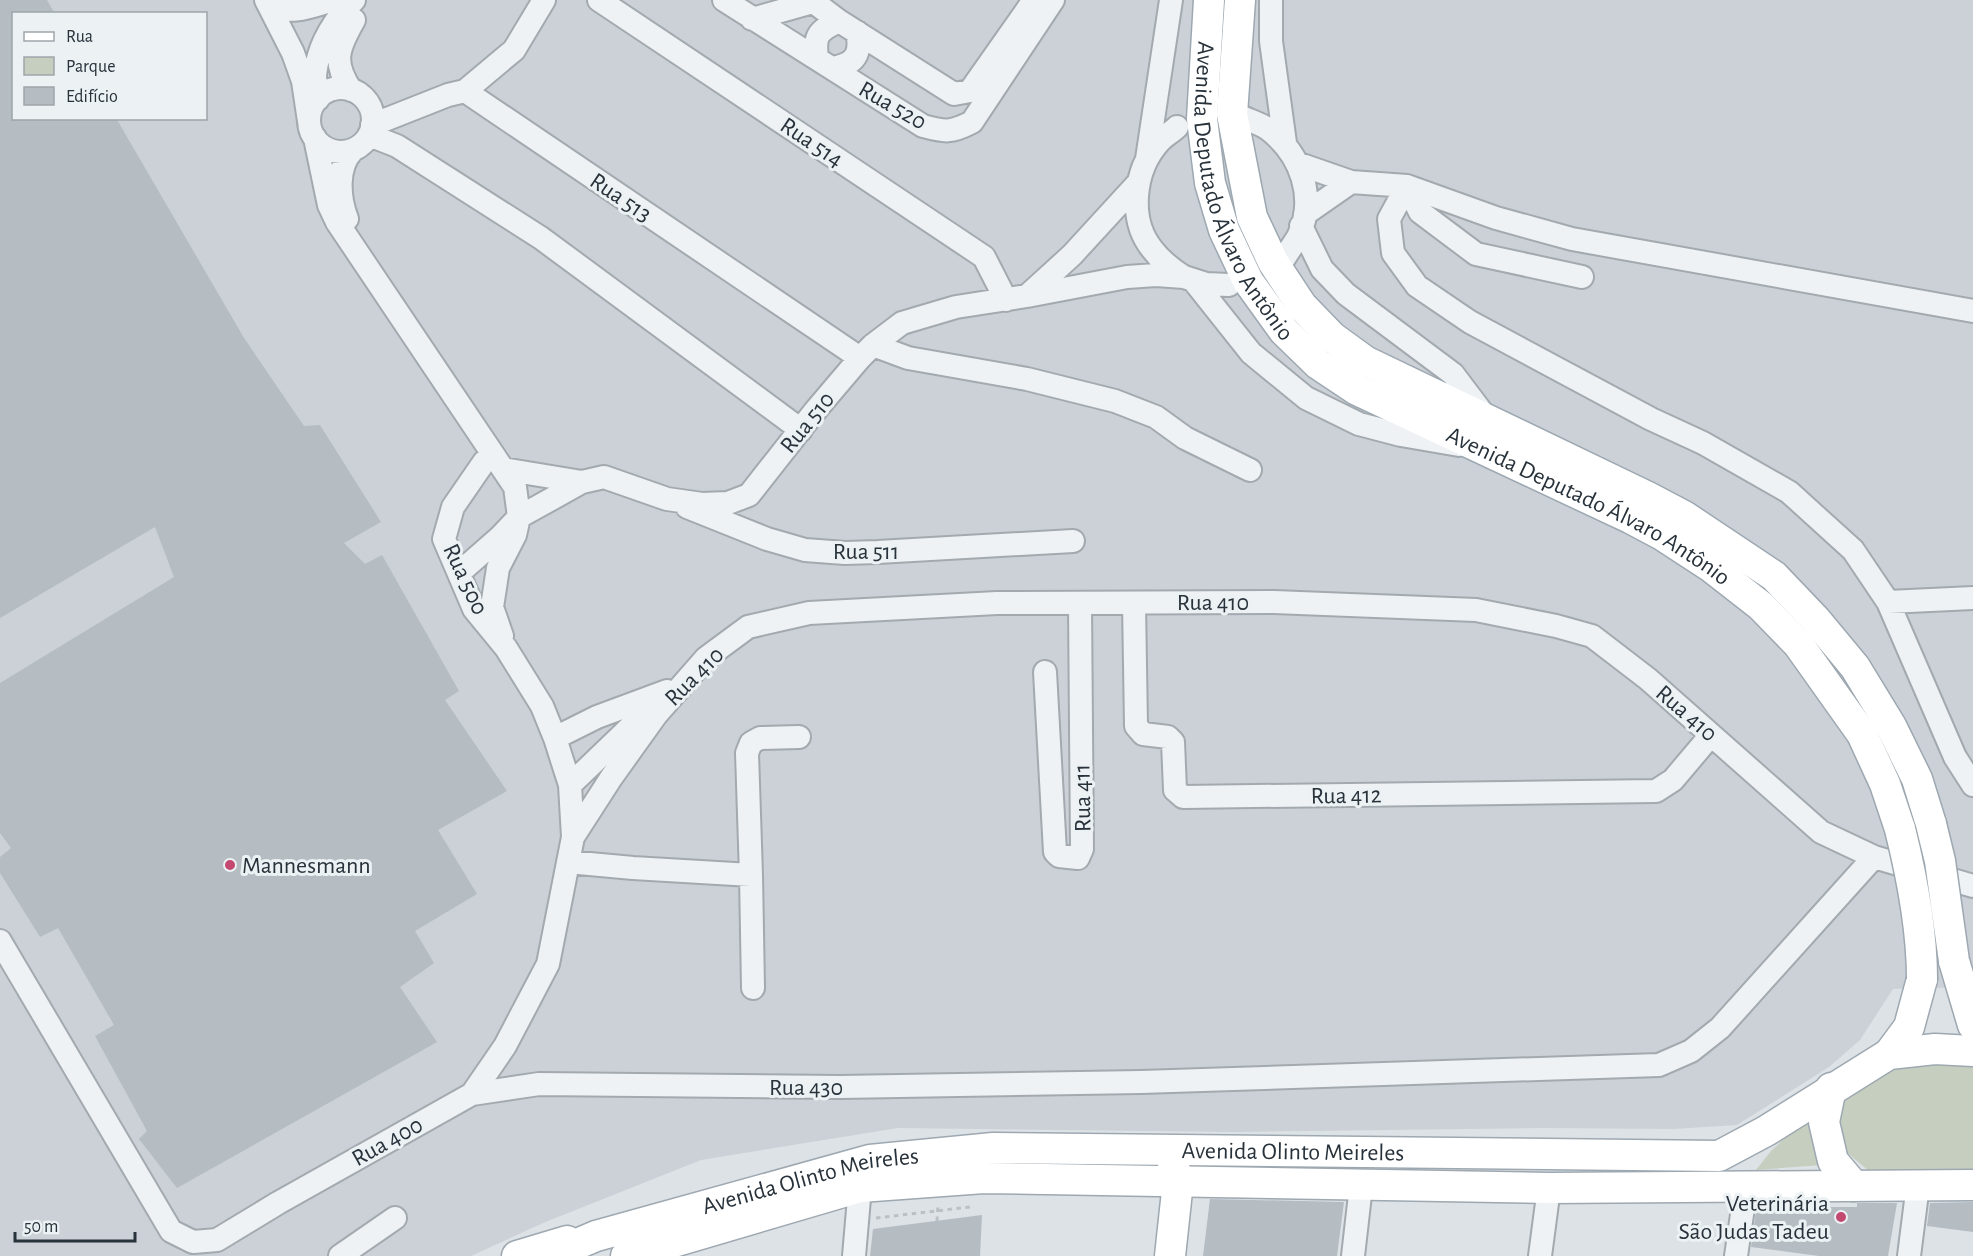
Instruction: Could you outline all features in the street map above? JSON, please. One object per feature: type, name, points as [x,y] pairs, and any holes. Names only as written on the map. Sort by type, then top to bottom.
[{"type":"main road","name":"Avenida Deputado Álvaro Antônio","points":[[1209,0],[1202,119],[1210,183],[1224,230],[1248,280],[1284,331],[1318,364],[1357,390],[1630,518],[1662,535],[1711,567],[1761,606],[1798,644],[1862,734],[1885,784],[1900,829],[1910,870],[1922,961],[1922,980],[1909,1027],[1889,1054]]},
{"type":"main road","name":"Avenida Deputado Álvaro Antônio","points":[[1240,0],[1232,114],[1252,217],[1273,262],[1302,306],[1332,337],[1365,361],[1684,516],[1773,576],[1816,620],[1855,667],[1891,726],[1917,779],[1940,861],[1954,961],[1973,1025]]},
{"type":"main road","name":"Avenida Olinto Meireles","points":[[517,1256],[557,1242],[596,1236],[870,1160],[993,1148],[1719,1156],[1766,1131],[1831,1088],[1889,1054],[1935,1048],[1973,1051]]},
{"type":"main road","points":[[1831,1088],[1824,1122],[1833,1161],[1854,1186]]},
{"type":"main road","points":[[1746,1187],[1748,1161],[1766,1131]]},
{"type":"main road","points":[[1170,1151],[1178,1182],[1170,1256]]},
{"type":"main road","name":"Avenida Olinto Meireles","points":[[639,1253],[860,1187],[984,1178],[1549,1188],[1973,1185]]},
{"type":"main road","name":"Avenida Olinto Meireles","points":[[549,1256],[596,1236]]},
{"type":"street","points":[[267,2],[282,11],[295,11],[333,0]]},
{"type":"street","points":[[318,99],[315,76],[329,32],[342,12],[354,0]]},
{"type":"street","points":[[351,90],[342,78],[339,54],[341,42],[365,0]]},
{"type":"street","points":[[359,254],[342,205],[341,168],[365,137],[372,114],[361,95],[351,90],[337,88],[323,94],[318,99],[310,114],[312,130],[327,149],[336,152],[365,137],[448,95],[465,91],[514,50],[544,0]]},
{"type":"street","name":"Rua 514","points":[[599,0],[984,257],[1017,298]]},
{"type":"street","name":"Rua 520","points":[[724,0],[922,126],[942,131],[956,131],[972,122],[1027,21]]},
{"type":"street","name":"Rua 520","points":[[812,1],[848,27],[954,94],[970,91],[1027,21],[1053,0]]},
{"type":"street","points":[[1171,0],[1146,160],[1138,182],[1136,204],[1141,227],[1150,248],[1165,265],[1189,279],[1251,353],[1306,398],[1359,424],[1401,435],[1481,448]]},
{"type":"street","points":[[1271,0],[1271,41],[1285,143]]},
{"type":"street","points":[[752,19],[812,1]]},
{"type":"street","name":"Rua 500","points":[[267,2],[293,53],[303,81],[329,204],[337,222],[514,487],[519,517],[515,535],[498,568],[492,607],[506,648]]},
{"type":"street","points":[[826,26],[848,27],[859,47],[854,60],[848,64],[825,63],[816,43],[817,37],[826,26]]},
{"type":"street","name":"Rua 513","points":[[465,91],[867,351],[1027,379],[1115,401],[1156,417],[1185,438],[1250,470]]},
{"type":"street","points":[[1242,117],[1266,127],[1285,143],[1299,164],[1305,189],[1303,220],[1298,237],[1285,257]]},
{"type":"street","points":[[1146,160],[1160,142],[1178,127]]},
{"type":"street","points":[[365,137],[397,146],[541,238],[801,430]]},
{"type":"street","points":[[1299,164],[1351,182],[1407,186],[1496,218],[1572,239],[1973,311]]},
{"type":"street","points":[[1017,298],[1072,255],[1138,182]]},
{"type":"street","points":[[1303,220],[1351,182]]},
{"type":"street","points":[[1407,186],[1420,212],[1476,254],[1582,277]]},
{"type":"street","points":[[1407,186],[1389,219],[1393,253],[1418,286],[1470,322],[1651,419],[1703,443],[1789,492],[1853,550],[1888,602],[1955,757],[1973,785]]},
{"type":"street","points":[[1303,220],[1322,269],[1346,294],[1453,374],[1488,420]]},
{"type":"street","name":"Rua 510","points":[[459,573],[519,517],[582,482],[604,477],[667,499],[702,504],[728,503],[749,495],[867,351],[902,323],[956,307],[1127,277],[1155,275],[1189,279],[1206,284],[1229,285]]},
{"type":"street","name":"Rua 500","points":[[497,462],[484,462],[453,507],[444,539],[474,609],[506,648]]},
{"type":"street","name":"Rua 510","points":[[497,462],[582,482]]},
{"type":"street","name":"Rua 511","points":[[667,499],[745,531],[805,550],[845,553],[878,552],[1073,541]]},
{"type":"street","points":[[1888,602],[1973,598]]},
{"type":"street","name":"Rua 410","points":[[573,837],[656,715],[706,658],[748,627],[809,613],[997,603],[1274,602],[1476,610],[1556,626],[1592,636],[1648,679],[1821,832],[1874,857],[1973,886]]},
{"type":"street","name":"Rua 412","points":[[1134,603],[1136,726],[1143,734],[1168,737],[1173,742],[1175,790],[1183,797],[1656,791],[1673,780],[1711,735]]},
{"type":"street","name":"Rua 411","points":[[1045,672],[1055,852],[1059,856],[1078,858],[1082,849],[1080,604]]},
{"type":"street","name":"Rua 400","points":[[0,941],[171,1231],[193,1242],[217,1240],[278,1203],[472,1094],[505,1046],[548,963],[573,837],[570,785],[555,738],[542,706],[506,648]]},
{"type":"street","points":[[570,785],[668,691],[706,658]]},
{"type":"street","points":[[555,738],[597,717],[668,691]]},
{"type":"street","points":[[753,988],[747,753],[751,743],[760,738],[799,737]]},
{"type":"street","name":"Rua 430","points":[[472,1094],[540,1084],[840,1087],[1141,1082],[1659,1065],[1691,1051],[1720,1028],[1874,857]]},
{"type":"street","points":[[568,862],[751,875]]},
{"type":"street","points":[[1910,1256],[1918,1185]]},
{"type":"street","points":[[1353,1256],[1361,1186]]},
{"type":"street","points":[[854,1256],[860,1187]]},
{"type":"street","points":[[1736,1256],[1746,1187]]},
{"type":"street","points":[[1540,1256],[1549,1188]]},
{"type":"street","points":[[340,1256],[395,1218]]},
{"type":"path","points":[[857,1221],[970,1207]]},
{"type":"shaded area","points":[[0,0],[1973,0],[1973,987],[1893,989],[1860,1040],[1829,1067],[1737,1125],[1674,1129],[1543,1128],[1232,1132],[898,1128],[701,1160],[543,1223],[471,1256],[0,1256]]},
{"type":"green space","points":[[1906,1063],[1973,1065],[1973,1169],[1936,1172],[1870,1172],[1843,1149],[1832,1115],[1847,1091],[1874,1073]]},
{"type":"green space","points":[[1808,1117],[1814,1150],[1822,1165],[1756,1170],[1771,1151]]},
{"type":"building","points":[[0,0],[47,0],[54,12],[12,12],[12,120],[117,120],[244,338],[304,426],[320,425],[381,522],[344,543],[365,564],[382,555],[459,691],[445,700],[507,791],[438,830],[477,894],[415,931],[434,963],[400,987],[437,1042],[177,1188],[139,1139],[147,1131],[95,1036],[114,1025],[58,928],[40,937],[0,873],[0,857],[11,848],[0,833],[0,683],[174,577],[155,527],[0,618]]},
{"type":"building","points":[[1210,1199],[1344,1202],[1337,1256],[1203,1256]]},
{"type":"building","points":[[1973,1202],[1973,1232],[1927,1226],[1930,1203]]},
{"type":"building","points":[[1828,1203],[1828,1207],[1857,1207],[1857,1203],[1897,1203],[1888,1256],[1819,1256],[1751,1247],[1757,1204]]},
{"type":"building","points":[[982,1215],[980,1256],[870,1256],[873,1229]]},
{"type":"place","name":"Mannesmann","points":[[230,865]]},
{"type":"place","name":"Veterinária São Judas Tadeu","points":[[1841,1217]]}]
